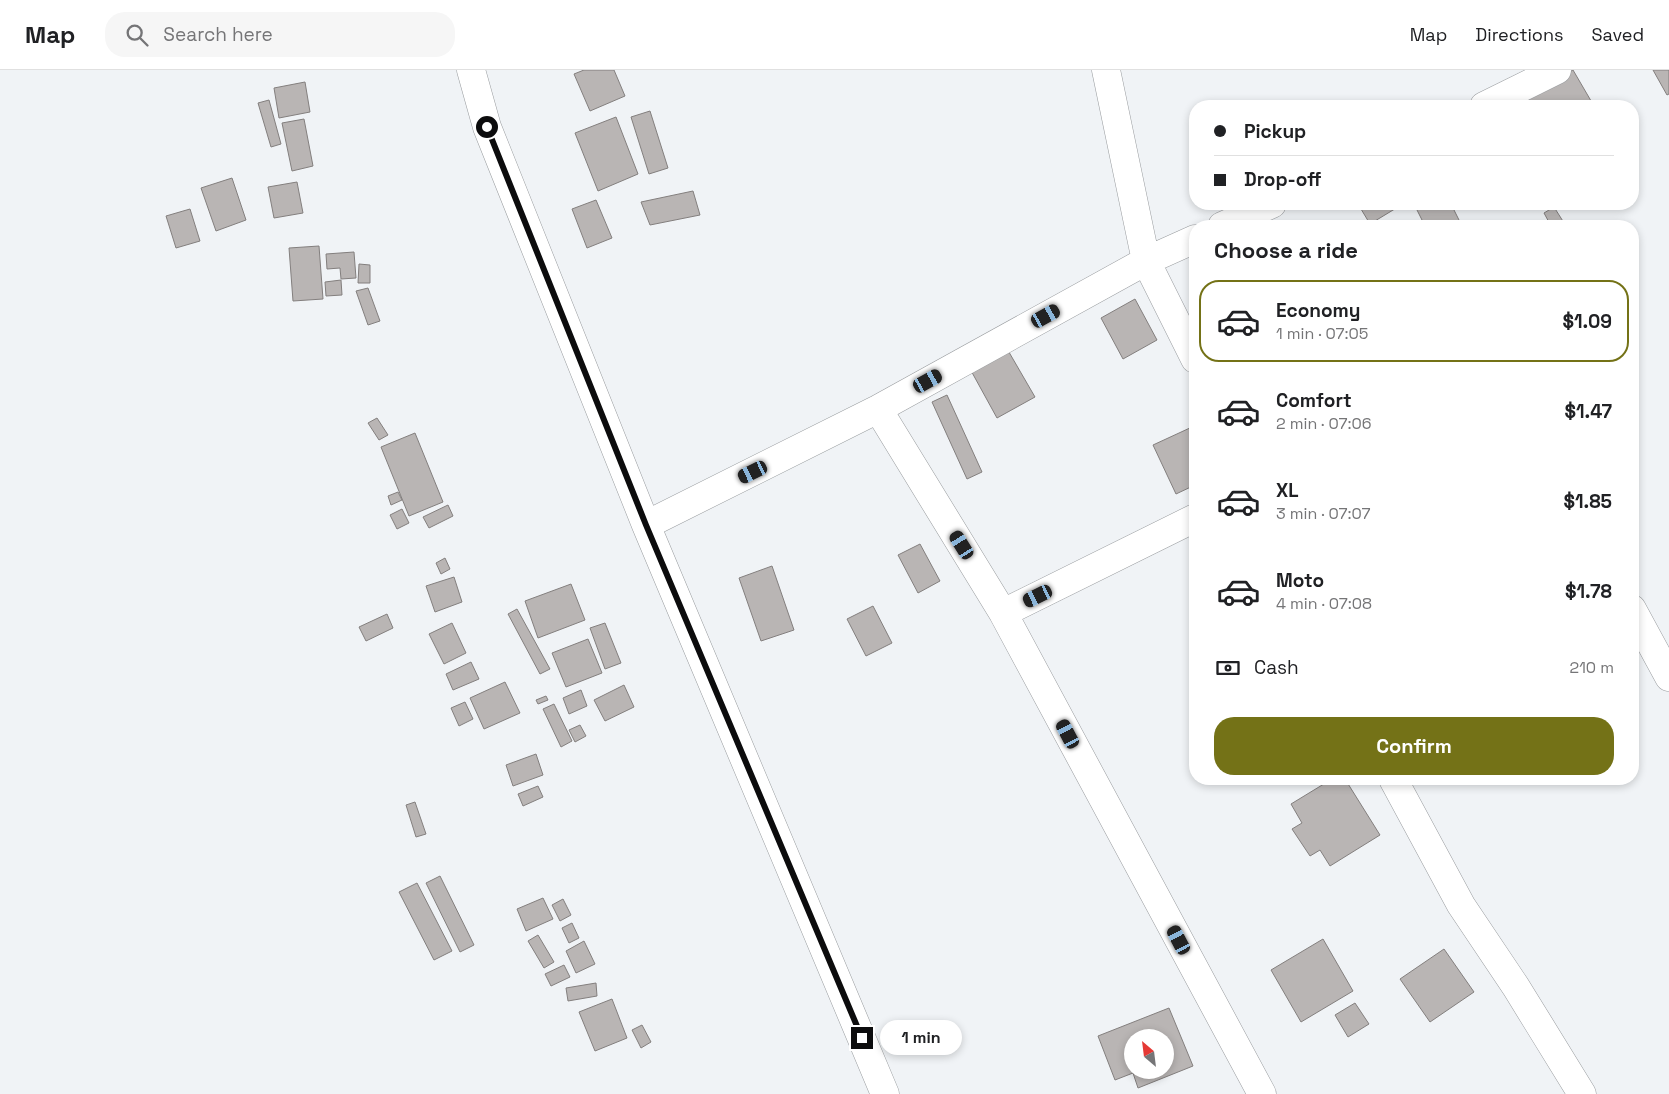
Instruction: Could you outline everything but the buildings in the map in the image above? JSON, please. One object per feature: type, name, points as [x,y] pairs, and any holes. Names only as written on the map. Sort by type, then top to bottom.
[{"type":"street","points":[[471,70],[487,127],[646,525],[885,1094]]},
{"type":"street","points":[[1106,70],[1146,261],[1189,347]]},
{"type":"street","points":[[1496,100],[1557,70]]},
{"type":"street","points":[[1236,220],[1258,210]]},
{"type":"street","points":[[646,525],[878,409],[1146,261],[1189,242]]},
{"type":"street","points":[[878,409],[1003,613],[1262,1094]]},
{"type":"street","points":[[1003,613],[1189,521]]},
{"type":"street","points":[[1639,622],[1669,677]]},
{"type":"street","points":[[1396,785],[1461,905],[1516,987],[1582,1094]]},
{"type":"route","points":[[487,127],[646,525],[862,1038]]}]
